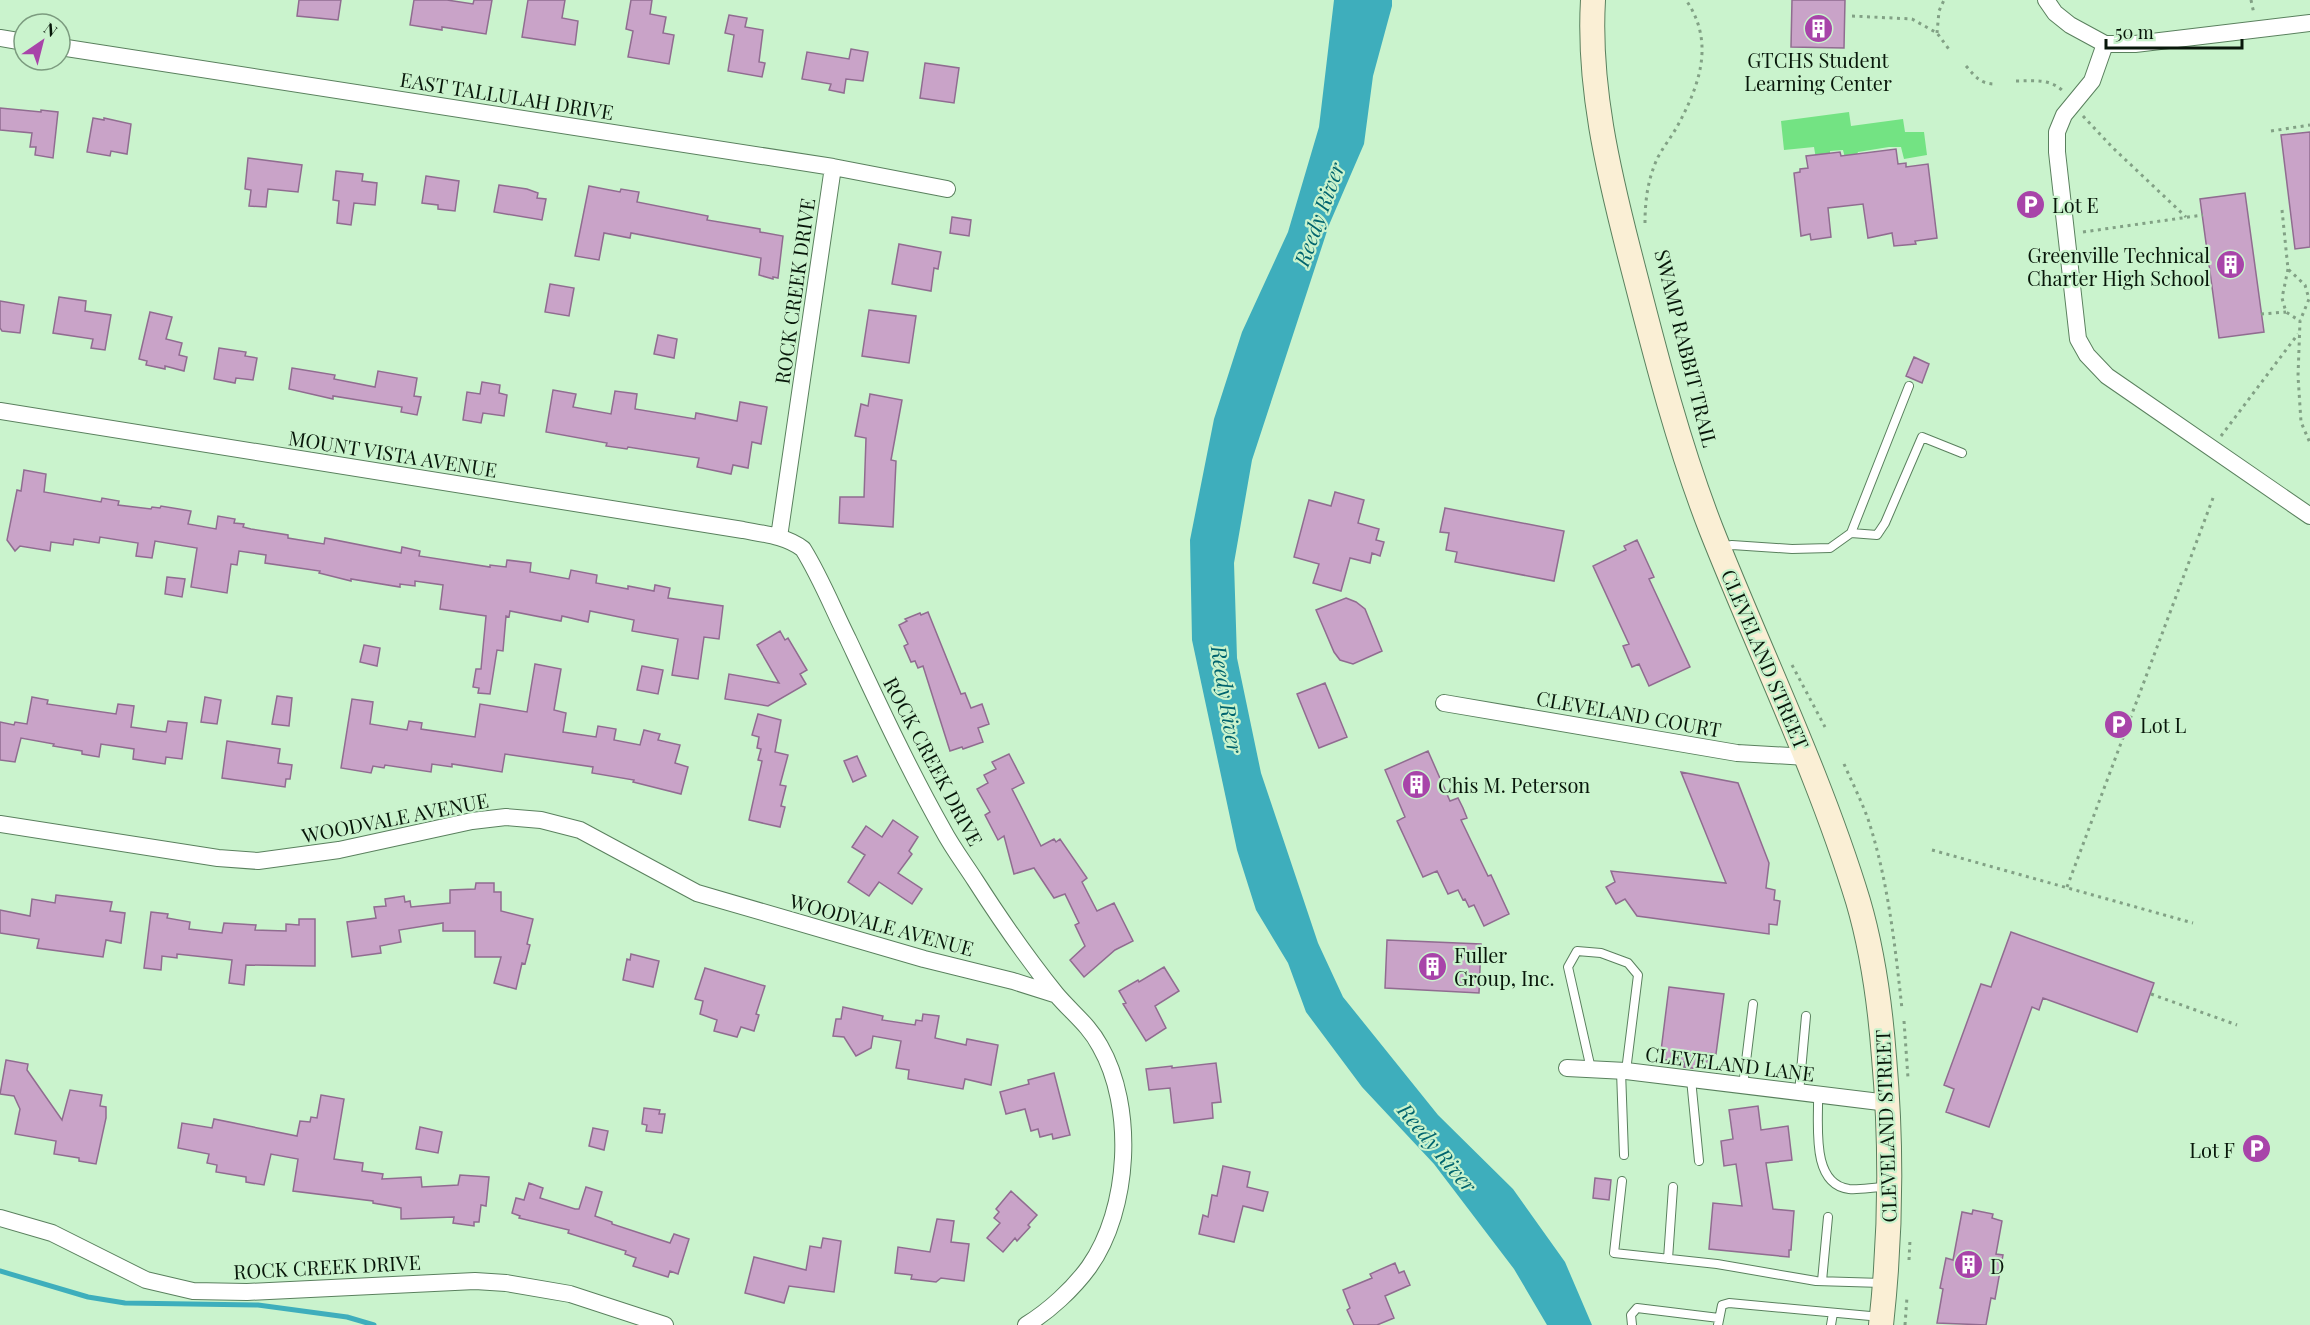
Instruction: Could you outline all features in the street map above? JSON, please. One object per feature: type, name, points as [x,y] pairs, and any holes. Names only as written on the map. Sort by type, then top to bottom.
[{"type":"street","name":"CLEVELAND STREET","points":[[1593,0],[1594,67],[1611,181],[1661,379],[1677,432],[1719,547],[1821,790],[1858,902],[1875,969],[1888,1103],[1890,1186],[1882,1321]]},
{"type":"street","points":[[2046,0],[2055,13],[2070,25],[2105,44],[2135,44],[2310,23]]},
{"type":"street","points":[[2105,44],[2092,81],[2064,115],[2057,132],[2057,152],[2078,339],[2087,355],[2107,376],[2133,396],[2310,516]]},
{"type":"street","name":"EAST TALLULAH DRIVE","points":[[72,49],[833,167],[947,189]]},
{"type":"street","name":"ROCK CREEK DRIVE","points":[[833,167],[779,537],[803,549],[943,831],[996,913],[1057,995],[1083,1021],[1100,1045],[1112,1068],[1120,1105],[1123,1133],[1122,1164],[1117,1198],[1109,1228],[1089,1266],[1073,1286],[1026,1325]]},
{"type":"street","name":"MOUNT VISTA AVENUE","points":[[0,411],[779,537]]},
{"type":"street","name":"CLEVELAND COURT","points":[[1444,703],[1737,753],[1807,757]]},
{"type":"street","name":"WOODVALE AVENUE","points":[[0,824],[218,858],[258,861],[339,850],[472,821],[506,817],[541,820],[580,830],[697,894],[1057,995]]},
{"type":"street","name":"CLEVELAND LANE","points":[[1567,1068],[1624,1071],[1888,1103]]},
{"type":"street","name":"ROCK CREEK DRIVE","points":[[0,1218],[52,1233],[146,1280],[193,1291],[247,1292],[475,1281],[506,1283],[570,1294],[665,1325]]},
{"type":"lane","points":[[1719,547],[1732,544],[1792,549],[1830,548],[1851,533],[1909,386]]},
{"type":"lane","points":[[1851,533],[1877,535],[1885,523],[1922,437],[1962,453]]},
{"type":"lane","points":[[1590,1069],[1568,967],[1577,951],[1601,953],[1628,963],[1638,975],[1624,1071],[1624,1155]]},
{"type":"lane","points":[[1743,1086],[1753,1004]]},
{"type":"lane","points":[[1799,1093],[1806,1016]]},
{"type":"lane","points":[[1691,1079],[1699,1161]]},
{"type":"lane","points":[[1818,1095],[1820,1155],[1826,1175],[1834,1184],[1848,1189],[1890,1186]]},
{"type":"lane","points":[[1622,1181],[1614,1253],[1717,1264],[1822,1281],[1886,1283]]},
{"type":"lane","points":[[1668,1259],[1673,1187]]},
{"type":"lane","points":[[1822,1281],[1828,1216]]},
{"type":"lane","points":[[1632,1325],[1631,1315],[1637,1308],[1718,1321],[1722,1305],[1729,1303],[1833,1313],[1882,1321]]},
{"type":"lane","points":[[1831,1325],[1833,1313]]},
{"type":"path","name":"SWAMP RABBIT TRAIL","points":[[1645,224],[1645,197],[1658,157],[1678,126],[1695,92],[1702,68],[1702,37],[1693,10],[1686,0]]},
{"type":"path","points":[[1937,33],[1939,11],[1944,0]]},
{"type":"path","points":[[2252,0],[2254,19]]},
{"type":"path","points":[[1852,16],[1912,19],[1937,33],[1951,52]]},
{"type":"path","points":[[1966,66],[1980,81],[1985,84],[1995,84]]},
{"type":"path","points":[[2016,81],[2046,81],[2054,83],[2064,92]]},
{"type":"path","points":[[2080,112],[2112,147],[2186,217]]},
{"type":"path","points":[[2271,131],[2310,125]]},
{"type":"path","points":[[2282,210],[2288,269],[2282,298],[2286,312]]},
{"type":"path","points":[[2066,235],[2203,215]]},
{"type":"path","points":[[2288,269],[2305,285],[2309,299],[2300,321],[2300,333],[2301,422],[2310,443]]},
{"type":"path","points":[[2261,314],[2286,312],[2300,321]]},
{"type":"path","points":[[2212,448],[2300,333]]},
{"type":"path","points":[[2067,887],[2213,498]]},
{"type":"path","points":[[1791,664],[1825,727]]},
{"type":"path","points":[[1932,850],[2193,923]]},
{"type":"path","points":[[2151,994],[2237,1024]]},
{"type":"green space","points":[[1849,112],[1851,126],[1903,119],[1905,132],[1924,132],[1927,155],[1904,159],[1901,147],[1889,147],[1858,152],[1856,157],[1845,158],[1843,150],[1830,151],[1830,158],[1816,159],[1814,147],[1784,150],[1781,121]]},
{"type":"water","name":"Reedy River","points":[[1334,0],[1392,0],[1392,6],[1373,76],[1364,144],[1329,225],[1252,460],[1234,563],[1237,658],[1261,773],[1318,943],[1343,997],[1438,1115],[1513,1189],[1565,1262],[1592,1325],[1547,1325],[1514,1269],[1434,1164],[1362,1087],[1306,1012],[1288,963],[1256,910],[1237,850],[1192,640],[1190,540],[1214,419],[1242,332],[1288,232],[1319,127]]},
{"type":"building","points":[[299,0],[341,0],[338,20],[297,16]]},
{"type":"building","points":[[414,0],[447,0],[473,4],[474,0],[492,0],[486,34],[410,25]]},
{"type":"building","points":[[528,0],[565,0],[562,18],[578,21],[575,45],[522,37]]},
{"type":"building","points":[[631,0],[652,0],[650,14],[666,17],[663,33],[674,35],[669,64],[628,57],[633,31],[626,29]]},
{"type":"building","name":"GTCHS Student Learning Center","points":[[1792,0],[1845,0],[1844,48],[1791,47]]},
{"type":"building","points":[[729,15],[747,18],[745,27],[763,30],[759,62],[765,63],[762,77],[728,71],[734,35],[725,33]]},
{"type":"building","points":[[851,49],[868,52],[863,81],[846,79],[844,93],[829,90],[831,84],[802,79],[807,52],[849,59]]},
{"type":"building","points":[[925,63],[959,68],[954,103],[920,98]]},
{"type":"building","points":[[0,108],[58,112],[53,158],[35,155],[36,147],[30,147],[32,133],[0,130]]},
{"type":"building","points":[[93,118],[131,124],[127,154],[111,151],[110,156],[87,152]]},
{"type":"building","points":[[2310,132],[2310,247],[2295,249],[2281,135]]},
{"type":"building","points":[[1896,149],[1898,164],[1906,163],[1906,167],[1928,164],[1937,238],[1915,241],[1916,244],[1894,246],[1892,233],[1868,238],[1863,204],[1828,208],[1831,237],[1811,240],[1810,234],[1801,236],[1794,173],[1808,168],[1806,156],[1840,152],[1841,156]]},
{"type":"building","points":[[248,158],[302,165],[298,192],[268,189],[266,207],[249,206],[251,190],[245,189]]},
{"type":"building","points":[[336,171],[363,174],[362,181],[377,183],[375,205],[354,203],[351,225],[337,223],[339,201],[333,200]]},
{"type":"building","points":[[426,176],[459,181],[455,211],[438,209],[438,205],[422,203]]},
{"type":"building","points":[[499,185],[527,189],[538,193],[537,198],[546,199],[542,220],[494,212]]},
{"type":"building","points":[[589,186],[620,192],[621,189],[639,192],[637,202],[708,216],[707,220],[760,229],[760,232],[783,236],[778,278],[759,275],[761,258],[631,233],[630,238],[604,233],[599,260],[575,256]]},
{"type":"building","name":"Greenville Technical Charter High School","points":[[2245,193],[2264,332],[2219,338],[2200,199]]},
{"type":"building","points":[[952,217],[971,220],[969,236],[950,233]]},
{"type":"building","points":[[899,244],[941,252],[938,269],[934,268],[931,291],[892,284]]},
{"type":"building","points":[[550,284],[574,288],[569,316],[545,312]]},
{"type":"building","points":[[59,297],[86,301],[85,311],[111,315],[105,350],[91,348],[93,339],[53,333]]},
{"type":"building","points":[[0,301],[24,305],[20,333],[2,331],[0,328]]},
{"type":"building","points":[[869,310],[916,316],[909,363],[862,356]]},
{"type":"building","points":[[150,312],[172,317],[166,339],[182,343],[179,355],[187,357],[184,371],[165,366],[165,369],[146,365],[147,361],[139,359]]},
{"type":"building","points":[[658,335],[677,339],[674,358],[654,354]]},
{"type":"building","points":[[219,348],[246,352],[245,356],[257,358],[253,380],[236,378],[235,383],[214,379]]},
{"type":"building","points":[[1914,357],[1929,364],[1922,383],[1906,376]]},
{"type":"building","points":[[292,368],[335,375],[334,379],[375,387],[378,371],[417,378],[414,396],[421,397],[417,415],[401,412],[402,407],[333,396],[333,399],[289,389]]},
{"type":"building","points":[[482,382],[500,385],[499,393],[507,395],[504,416],[483,413],[481,423],[463,420],[467,392],[480,394]]},
{"type":"building","points":[[553,390],[576,394],[573,407],[611,414],[615,391],[637,394],[635,409],[695,419],[696,413],[737,421],[740,402],[767,407],[761,444],[752,442],[748,468],[733,465],[731,474],[697,467],[699,458],[628,447],[627,449],[606,446],[607,443],[546,432]]},
{"type":"building","points":[[870,394],[902,400],[891,460],[896,461],[893,527],[839,523],[840,497],[864,497],[866,438],[855,436],[861,404],[868,406]]},
{"type":"building","points":[[24,470],[46,474],[44,492],[101,502],[102,498],[119,501],[118,505],[151,509],[161,506],[191,511],[188,524],[216,529],[218,516],[235,519],[234,523],[244,524],[243,527],[324,544],[325,538],[401,553],[402,547],[420,551],[419,556],[490,567],[490,565],[506,567],[507,560],[531,563],[530,572],[569,579],[571,570],[597,575],[596,583],[628,589],[628,586],[654,591],[655,585],[670,588],[668,598],[723,606],[719,639],[704,637],[698,679],[672,675],[678,639],[632,631],[634,620],[590,611],[588,622],[562,616],[561,621],[510,611],[509,617],[506,616],[503,651],[497,650],[490,694],[478,693],[479,688],[473,687],[476,669],[481,669],[486,616],[440,609],[443,585],[415,581],[415,586],[400,584],[400,587],[351,579],[351,581],[319,573],[320,571],[265,563],[266,555],[239,551],[237,565],[231,564],[227,593],[191,587],[197,548],[155,541],[152,558],[136,556],[138,543],[100,537],[99,543],[74,539],[73,545],[51,542],[50,551],[20,546],[15,551],[7,540],[17,490],[21,491]]},
{"type":"building","points":[[1335,492],[1364,500],[1358,523],[1379,529],[1376,540],[1384,542],[1380,556],[1372,553],[1370,563],[1350,558],[1341,591],[1313,583],[1319,564],[1294,557],[1309,500],[1331,506]]},
{"type":"building","points":[[1445,508],[1564,531],[1554,581],[1455,562],[1457,552],[1446,550],[1449,533],[1440,532]]},
{"type":"building","points":[[1637,540],[1654,577],[1649,579],[1690,667],[1649,686],[1639,664],[1632,667],[1623,646],[1629,644],[1593,566],[1626,550],[1624,546]]},
{"type":"building","points":[[167,577],[185,579],[182,597],[165,594]]},
{"type":"building","points":[[1346,598],[1365,609],[1382,651],[1353,664],[1340,660],[1334,652],[1316,610]]},
{"type":"building","points":[[928,612],[961,694],[965,693],[971,708],[982,704],[989,724],[978,728],[983,742],[963,749],[962,747],[950,751],[923,666],[918,668],[915,661],[911,662],[904,646],[908,644],[899,625],[907,621],[905,619]]},
{"type":"building","points":[[780,631],[785,640],[788,638],[807,670],[800,674],[806,684],[768,706],[725,699],[729,674],[779,683],[757,645]]},
{"type":"building","points":[[364,645],[380,648],[377,666],[360,662]]},
{"type":"building","points":[[535,664],[561,669],[554,710],[566,713],[563,732],[596,737],[598,726],[616,729],[614,740],[640,745],[644,730],[660,734],[658,740],[680,745],[675,763],[688,767],[681,794],[633,782],[634,780],[592,773],[593,767],[505,754],[502,772],[452,764],[452,767],[432,764],[431,772],[385,765],[384,768],[373,766],[371,773],[341,768],[352,699],[373,702],[370,724],[407,730],[409,721],[422,723],[421,729],[475,737],[480,704],[527,712]]},
{"type":"building","points":[[642,666],[663,670],[658,694],[637,690]]},
{"type":"building","points":[[1325,683],[1347,737],[1319,748],[1297,694]]},
{"type":"building","points":[[277,696],[292,698],[289,726],[272,724]]},
{"type":"building","points":[[32,697],[48,700],[47,704],[116,714],[118,704],[134,706],[131,727],[166,732],[168,721],[187,723],[182,759],[166,757],[165,764],[133,759],[134,749],[101,744],[99,757],[82,754],[82,751],[53,746],[54,744],[21,738],[15,762],[0,760],[0,722],[14,725],[15,722],[27,724]]},
{"type":"building","points":[[205,697],[221,700],[217,724],[201,722]]},
{"type":"building","points":[[758,714],[781,720],[775,752],[788,755],[780,785],[786,786],[781,806],[785,807],[780,827],[749,820],[762,761],[758,760],[761,749],[757,748],[759,737],[752,735]]},
{"type":"building","points":[[227,741],[280,749],[278,763],[292,765],[290,779],[286,779],[285,787],[222,778]]},
{"type":"building","points":[[1428,751],[1450,801],[1458,798],[1463,808],[1467,818],[1461,820],[1509,914],[1484,926],[1474,905],[1469,907],[1458,890],[1448,894],[1437,871],[1423,877],[1397,821],[1405,817],[1385,770]]},
{"type":"building","points":[[1009,754],[1024,783],[1012,789],[1041,846],[1054,839],[1056,842],[1060,839],[1087,878],[1082,882],[1097,911],[1114,903],[1133,941],[1115,950],[1084,977],[1070,960],[1085,946],[1075,925],[1079,923],[1065,894],[1054,898],[1034,868],[1014,874],[1004,836],[998,840],[985,815],[990,812],[977,789],[988,783],[984,775],[996,769],[992,762]]},
{"type":"building","points":[[857,756],[866,776],[853,782],[844,761]]},
{"type":"building","points":[[1681,772],[1738,783],[1769,863],[1766,888],[1775,890],[1774,900],[1780,901],[1777,925],[1769,924],[1769,934],[1637,916],[1625,899],[1616,904],[1606,887],[1615,882],[1611,871],[1726,883]]},
{"type":"building","points":[[893,820],[918,837],[909,851],[912,854],[898,873],[922,889],[912,904],[879,882],[869,896],[848,882],[865,855],[852,847],[866,826],[882,837]]},
{"type":"building","points":[[476,883],[494,883],[494,892],[501,892],[501,911],[533,919],[527,944],[530,945],[525,964],[522,963],[516,989],[494,983],[501,957],[475,957],[475,931],[443,931],[443,923],[399,930],[401,942],[380,946],[381,953],[352,957],[347,922],[376,918],[374,907],[386,906],[385,899],[404,896],[405,902],[410,901],[411,907],[450,903],[450,890],[475,889]]},
{"type":"building","points":[[56,895],[112,902],[110,911],[125,913],[121,943],[106,940],[103,957],[37,948],[39,939],[0,933],[0,910],[30,916],[32,899],[55,903]]},
{"type":"building","points":[[151,912],[168,914],[167,918],[190,922],[189,929],[222,933],[224,923],[256,925],[255,930],[286,931],[286,924],[299,925],[299,919],[315,919],[315,966],[246,965],[244,985],[229,983],[232,960],[177,954],[177,958],[162,956],[161,970],[144,968]]},
{"type":"building","points":[[2011,932],[2154,983],[2137,1032],[2043,998],[2039,1010],[2032,1007],[1989,1127],[1946,1112],[1954,1089],[1944,1085],[1981,984],[1991,987]]},
{"type":"building","name":"Fuller Group, Inc.","points":[[1387,940],[1481,944],[1479,993],[1385,988]]},
{"type":"building","points":[[631,954],[659,961],[653,987],[623,980],[627,959],[630,960]]},
{"type":"building","points":[[1164,967],[1179,991],[1155,1006],[1166,1028],[1146,1041],[1123,1004],[1126,1003],[1119,991]]},
{"type":"building","points":[[705,968],[765,986],[756,1014],[759,1015],[754,1031],[741,1027],[737,1037],[714,1031],[717,1020],[700,1014],[703,1001],[695,999]]},
{"type":"building","points":[[1669,987],[1724,994],[1716,1054],[1708,1053],[1707,1064],[1699,1063],[1699,1069],[1684,1067],[1685,1062],[1660,1059]]},
{"type":"building","points":[[843,1007],[883,1016],[882,1020],[915,1025],[916,1020],[922,1021],[923,1014],[939,1016],[935,1038],[966,1045],[967,1039],[998,1045],[991,1085],[965,1079],[963,1089],[908,1079],[909,1070],[896,1068],[901,1041],[873,1036],[871,1048],[856,1056],[844,1037],[833,1036],[836,1019],[841,1019]]},
{"type":"building","points":[[6,1060],[28,1064],[27,1070],[62,1120],[70,1090],[102,1095],[100,1106],[106,1107],[106,1118],[96,1164],[79,1161],[79,1158],[54,1154],[56,1141],[15,1134],[20,1109],[14,1096],[0,1094]]},
{"type":"building","points":[[1216,1063],[1221,1102],[1212,1103],[1213,1118],[1174,1123],[1170,1088],[1149,1090],[1146,1069]]},
{"type":"building","points":[[1054,1073],[1070,1135],[1053,1139],[1052,1134],[1040,1137],[1038,1129],[1031,1131],[1025,1109],[1006,1114],[1000,1092],[1029,1084],[1028,1080]]},
{"type":"building","points":[[321,1095],[344,1099],[334,1159],[363,1163],[362,1171],[383,1174],[382,1179],[421,1177],[422,1187],[458,1185],[460,1175],[489,1177],[486,1206],[481,1205],[479,1222],[474,1222],[474,1226],[453,1223],[454,1217],[401,1219],[401,1208],[373,1203],[373,1201],[293,1191],[298,1159],[271,1154],[264,1185],[246,1182],[246,1177],[216,1172],[217,1165],[207,1163],[209,1154],[178,1148],[182,1123],[212,1128],[214,1119],[297,1136],[300,1121],[310,1122],[311,1117],[317,1118]]},
{"type":"building","points":[[1758,1106],[1761,1130],[1788,1126],[1792,1160],[1766,1163],[1773,1209],[1794,1211],[1789,1257],[1709,1249],[1713,1203],[1742,1206],[1736,1164],[1724,1166],[1721,1141],[1733,1139],[1729,1110]]},
{"type":"building","points":[[644,1108],[660,1110],[659,1114],[665,1114],[662,1133],[646,1131],[647,1125],[642,1124]]},
{"type":"building","points":[[420,1127],[442,1132],[438,1153],[416,1149]]},
{"type":"building","points":[[593,1128],[608,1131],[604,1150],[589,1146]]},
{"type":"building","points":[[1223,1166],[1250,1172],[1247,1187],[1268,1192],[1263,1211],[1243,1206],[1234,1242],[1199,1234],[1203,1215],[1208,1217],[1212,1195],[1217,1196]]},
{"type":"building","points":[[1595,1178],[1611,1180],[1609,1200],[1593,1198]]},
{"type":"building","points":[[529,1183],[543,1188],[540,1198],[575,1209],[579,1209],[586,1187],[602,1192],[595,1216],[670,1243],[674,1234],[689,1239],[678,1274],[670,1271],[668,1277],[633,1266],[636,1258],[625,1254],[626,1251],[568,1233],[569,1230],[519,1218],[520,1216],[512,1213],[516,1198],[524,1200]]},
{"type":"building","points":[[1011,1191],[1037,1215],[1028,1225],[1030,1227],[1017,1241],[1015,1238],[1003,1252],[987,1238],[1000,1223],[994,1218],[999,1212],[996,1209]]},
{"type":"building","name":"D","points":[[1973,1210],[1993,1214],[1992,1218],[2002,1221],[1996,1254],[2003,1255],[1995,1299],[1991,1298],[1986,1325],[1937,1323],[1943,1289],[1940,1288],[1946,1258],[1953,1260],[1962,1212],[1972,1214]]},
{"type":"building","points":[[937,1219],[954,1221],[951,1242],[969,1244],[964,1281],[941,1278],[936,1282],[911,1279],[912,1275],[895,1273],[898,1247],[930,1252]]},
{"type":"building","points":[[823,1238],[841,1241],[834,1292],[789,1286],[784,1303],[745,1293],[754,1257],[806,1270],[810,1246],[821,1248]]},
{"type":"building","points":[[1395,1263],[1399,1273],[1404,1271],[1410,1285],[1385,1296],[1394,1318],[1377,1325],[1354,1325],[1347,1310],[1350,1308],[1343,1290],[1372,1278],[1370,1274]]},
{"type":"waterway","points":[[0,1271],[88,1297],[125,1303],[258,1305],[347,1317],[374,1325]]},
{"type":"place","name":"GTCHS Student Learning Center","points":[[1818,28]]},
{"type":"place","name":"Lot E","points":[[2031,204]]},
{"type":"place","name":"Greenville Technical Charter High School","points":[[2231,265]]},
{"type":"place","name":"Lot L","points":[[2119,724]]},
{"type":"place","name":"Chis M. Peterson","points":[[1417,784]]},
{"type":"place","name":"Fuller Group, Inc.","points":[[1433,966]]},
{"type":"place","name":"Lot F","points":[[2256,1149]]},
{"type":"place","name":"D","points":[[1969,1265]]}]
